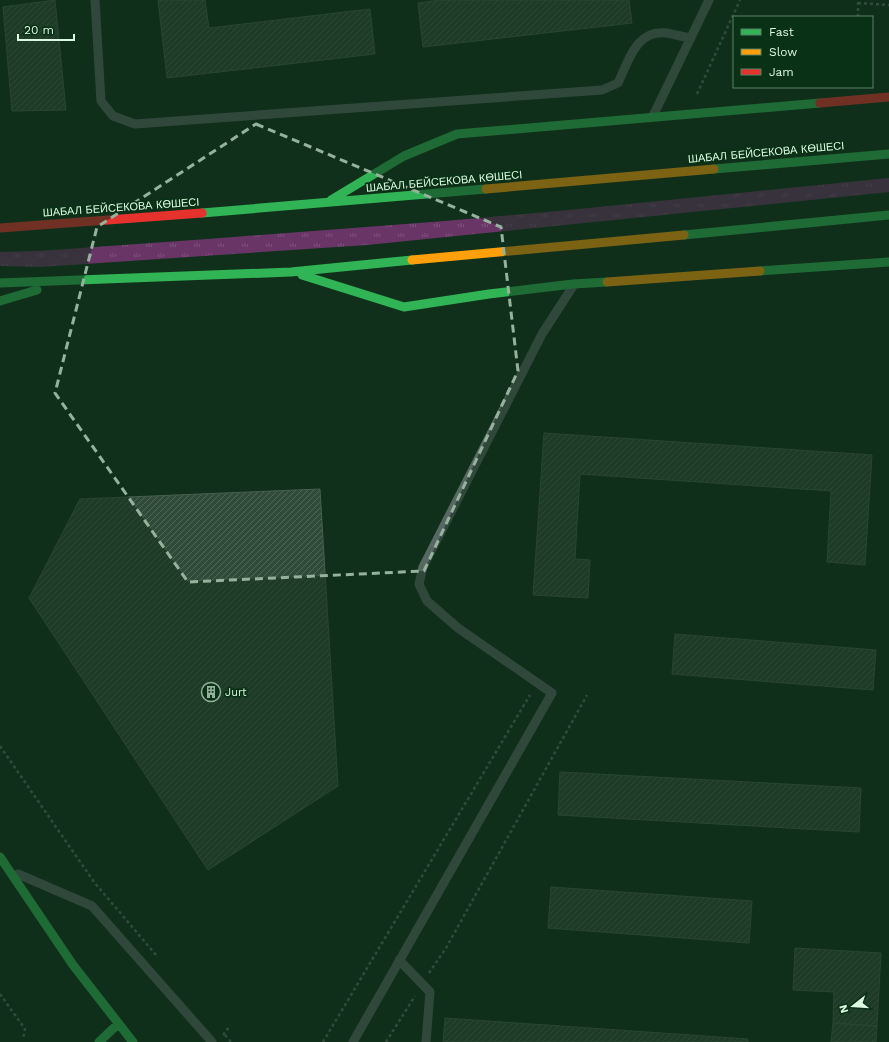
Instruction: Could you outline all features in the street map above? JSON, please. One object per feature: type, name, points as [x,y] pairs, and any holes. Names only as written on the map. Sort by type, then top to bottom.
[{"type":"main road","points":[[326,203],[404,156],[457,134],[889,97]]},
{"type":"main road","name":"ШАБАЛ БЕЙСЕКОВА КӨШЕСІ","points":[[0,228],[326,203],[889,154]]},
{"type":"main road","points":[[0,283],[291,272],[889,215]]},
{"type":"main road","points":[[291,272],[404,307],[489,294],[573,284],[889,262]]},
{"type":"main road","points":[[0,301],[74,280]]},
{"type":"main road","points":[[0,857],[73,965],[133,1042]]},
{"type":"main road","points":[[99,1042],[118,1024]]},
{"type":"lane","points":[[95,0],[101,101],[113,116],[135,124],[602,90],[618,83],[635,48],[646,36],[665,33],[691,38]]},
{"type":"lane","points":[[653,117],[710,0]]},
{"type":"lane","points":[[353,1042],[552,693],[458,628],[427,601],[419,584],[423,567],[539,341],[573,284]]},
{"type":"lane","points":[[9,870],[92,906],[212,1042]]},
{"type":"lane","points":[[399,960],[430,992],[426,1042]]},
{"type":"path","points":[[697,94],[740,0]]},
{"type":"path","points":[[858,16],[858,1],[889,5]]},
{"type":"path","points":[[323,1042],[538,683]]},
{"type":"path","points":[[386,1042],[446,948],[587,695]]},
{"type":"path","points":[[0,746],[94,882],[159,958]]},
{"type":"path","points":[[0,994],[25,1029],[23,1039]]},
{"type":"path","points":[[219,1028],[231,1042]]},
{"type":"highlighted area","points":[[256,124],[501,227],[518,371],[424,571],[188,582],[55,393],[97,227]]},
{"type":"green space","points":[[889,178],[889,192],[367,245],[40,267],[0,266],[0,252],[39,251],[445,221]]},
{"type":"building","points":[[55,0],[66,110],[12,111],[3,7]]},
{"type":"building","points":[[158,0],[205,0],[209,28],[370,9],[375,54],[167,78]]},
{"type":"building","points":[[440,0],[629,0],[632,23],[423,47],[418,3]]},
{"type":"building","points":[[544,433],[872,455],[865,565],[827,562],[831,491],[580,474],[575,559],[590,560],[588,598],[533,595]]},
{"type":"building","name":"Jurt","points":[[320,489],[338,786],[208,870],[29,598],[80,499]]},
{"type":"building","points":[[675,634],[876,650],[873,690],[672,674]]},
{"type":"building","points":[[560,772],[861,788],[859,832],[558,815]]},
{"type":"building","points":[[551,887],[752,901],[749,943],[548,928]]},
{"type":"building","points":[[795,948],[881,953],[877,1026],[833,1023],[834,992],[793,990]]},
{"type":"building","points":[[445,1018],[748,1039],[748,1042],[443,1042]]},
{"type":"building","points":[[833,1023],[877,1026],[876,1042],[831,1042]]},
{"type":"traffic: fast","points":[[331,200],[404,156],[457,134],[820,103]]},
{"type":"traffic: fast","points":[[714,169],[889,154]]},
{"type":"traffic: fast","points":[[202,213],[486,189]]},
{"type":"traffic: fast","points":[[684,235],[889,215]]},
{"type":"traffic: fast","points":[[0,283],[291,272],[412,260]]},
{"type":"traffic: fast","points":[[760,271],[889,262]]},
{"type":"traffic: fast","points":[[302,275],[404,307],[489,294],[573,284],[607,282]]},
{"type":"traffic: fast","points":[[0,301],[37,290]]},
{"type":"traffic: fast","points":[[0,857],[73,965],[133,1042]]},
{"type":"traffic: fast","points":[[99,1042],[118,1024]]},
{"type":"traffic: slow","points":[[486,189],[714,169]]},
{"type":"traffic: slow","points":[[412,260],[684,235]]},
{"type":"traffic: slow","points":[[607,282],[760,271]]},
{"type":"traffic: jam","points":[[820,103],[889,97]]},
{"type":"traffic: jam","points":[[0,228],[202,213]]},
{"type":"place","name":"Jurt","points":[[211,692]]}]
